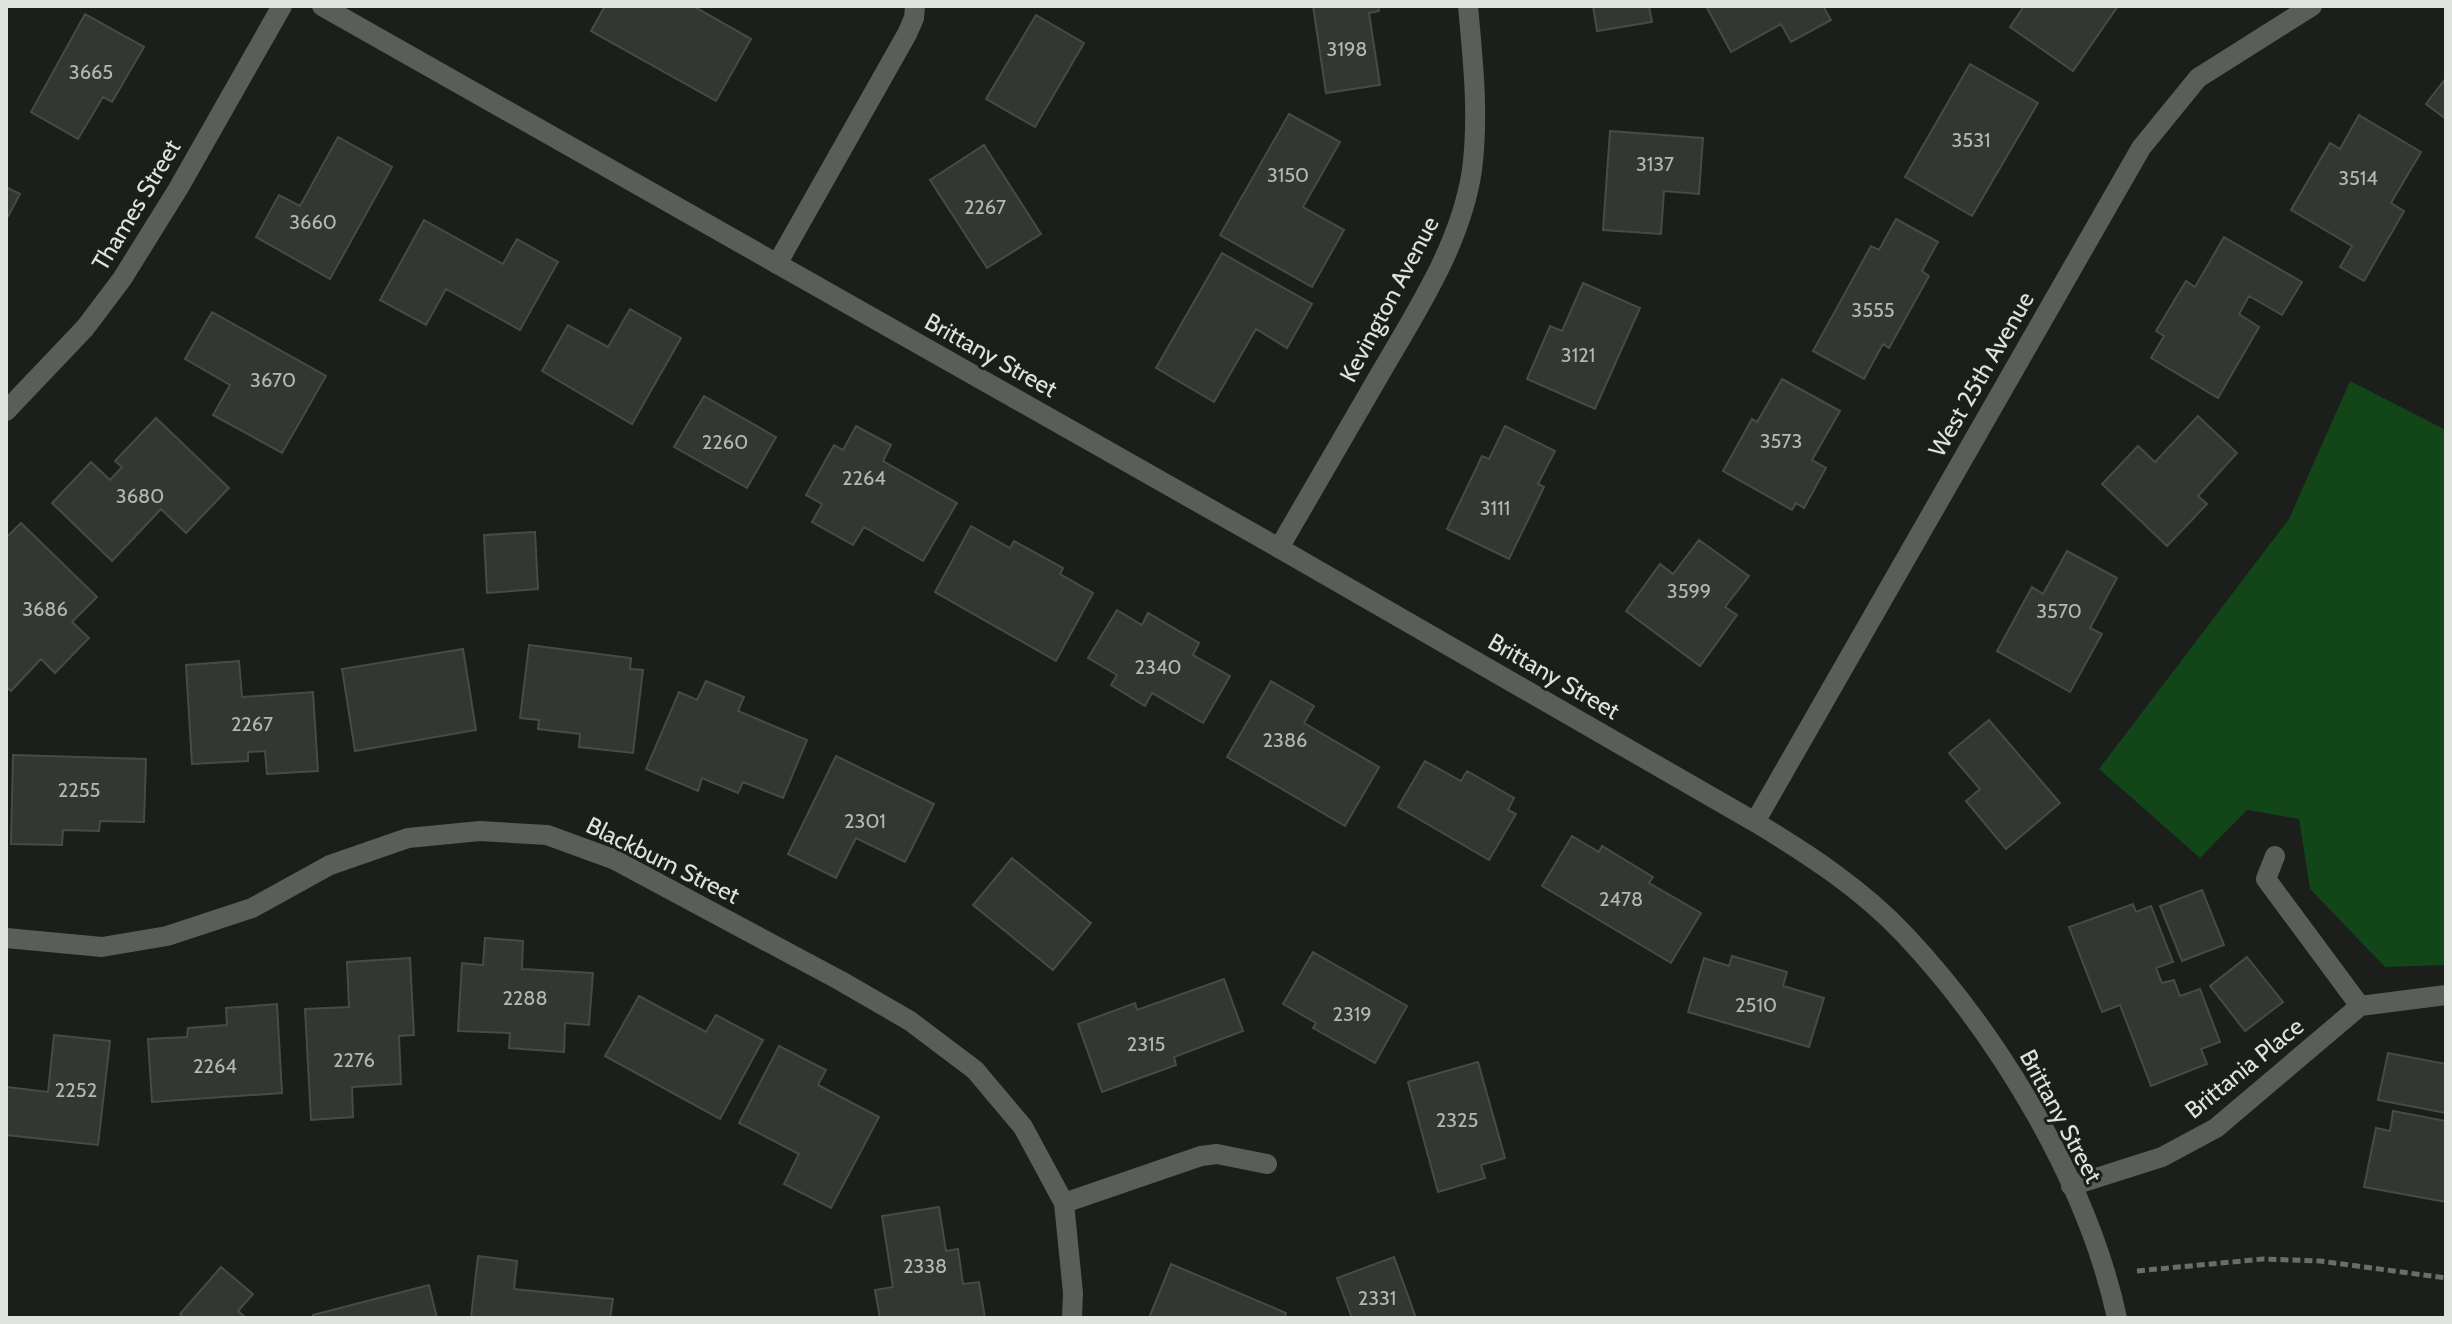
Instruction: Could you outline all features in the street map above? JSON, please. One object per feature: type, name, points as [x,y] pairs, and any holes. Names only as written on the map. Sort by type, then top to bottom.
[{"type":"street","name":"Thames Street","points":[[6,411],[85,328],[122,279],[178,189],[282,6]]},
{"type":"street","name":"Brittany Street","points":[[322,6],[1279,548],[1820,861],[1904,933],[1980,1024],[2031,1105],[2071,1186],[2108,1274],[2117,1318]]},
{"type":"street","points":[[777,264],[907,34],[915,6]]},
{"type":"street","name":"Kevington Avenue","points":[[1279,548],[1420,306],[1461,217],[1471,172],[1476,125],[1476,85],[1468,6]]},
{"type":"street","name":"West 25th Avenue","points":[[1755,822],[2141,148],[2198,78],[2312,6]]},
{"type":"street","name":"Blackburn Street","points":[[6,938],[21,942],[102,947],[167,936],[252,908],[330,865],[408,838],[480,831],[547,835],[613,859],[841,981],[910,1021],[975,1070],[1023,1127],[1064,1203],[1073,1293],[1072,1318]]},
{"type":"street","points":[[2275,856],[2266,879],[2360,1006],[2446,995]]},
{"type":"street","name":"Brittania Place","points":[[2071,1186],[2162,1157],[2204,1135],[2360,1006]]},
{"type":"street","points":[[1064,1203],[1201,1156],[1217,1154],[1267,1164]]},
{"type":"path","points":[[2108,1274],[2263,1259],[2320,1261],[2446,1278]]},
{"type":"green space","points":[[2350,381],[2446,430],[2446,965],[2385,967],[2310,889],[2299,819],[2247,810],[2200,858],[2099,769],[2289,519]]},
{"type":"building","points":[[605,6],[693,6],[751,39],[716,101],[591,31]]},
{"type":"building","points":[[1313,6],[1378,6],[1379,11],[1369,13],[1380,85],[1326,93]]},
{"type":"building","points":[[1593,6],[1649,6],[1652,22],[1597,31]]},
{"type":"building","points":[[1706,6],[1823,6],[1831,20],[1791,42],[1781,24],[1731,52]]},
{"type":"building","points":[[2024,6],[2118,6],[2073,71],[2010,27]]},
{"type":"building","points":[[85,14],[144,47],[112,102],[103,97],[78,139],[31,112]]},
{"type":"building","points":[[1036,15],[1084,43],[1035,127],[986,99]]},
{"type":"building","points":[[1970,64],[2038,103],[1972,216],[1905,177]]},
{"type":"building","points":[[2446,78],[2446,119],[2426,104]]},
{"type":"building","points":[[1289,114],[1340,142],[1303,207],[1344,230],[1312,287],[1220,235]]},
{"type":"building","points":[[2359,115],[2421,152],[2391,203],[2404,211],[2364,281],[2340,267],[2352,246],[2291,210],[2330,143],[2340,149]]},
{"type":"building","points":[[1610,131],[1703,138],[1699,194],[1664,191],[1661,234],[1603,230]]},
{"type":"building","points":[[338,137],[392,167],[330,279],[256,237],[279,195],[300,206]]},
{"type":"building","points":[[984,145],[1041,234],[987,268],[930,180]]},
{"type":"building","points":[[6,187],[20,194],[6,220]]},
{"type":"building","points":[[1896,219],[1938,242],[1922,271],[1929,276],[1889,348],[1883,344],[1864,379],[1813,351],[1871,246],[1879,250]]},
{"type":"building","points":[[424,220],[503,264],[517,239],[558,262],[520,330],[446,289],[426,325],[380,300]]},
{"type":"building","points":[[2224,237],[2302,282],[2282,315],[2249,296],[2239,314],[2259,327],[2218,398],[2151,358],[2164,336],[2156,331],[2186,281],[2195,287]]},
{"type":"building","points":[[1222,253],[1312,304],[1287,348],[1256,329],[1214,402],[1156,368]]},
{"type":"building","points":[[1583,283],[1640,308],[1595,409],[1527,379],[1550,326],[1562,331]]},
{"type":"building","points":[[630,309],[681,338],[632,424],[542,371],[568,325],[608,347]]},
{"type":"building","points":[[212,312],[326,376],[282,453],[213,415],[230,385],[185,359]]},
{"type":"building","points":[[1782,379],[1840,411],[1812,460],[1826,468],[1804,508],[1796,503],[1792,510],[1723,471],[1752,419],[1757,422]]},
{"type":"building","points":[[704,396],[776,437],[747,488],[674,447]]},
{"type":"building","points":[[2198,416],[2237,453],[2198,496],[2207,504],[2167,546],[2102,484],[2138,446],[2155,462]]},
{"type":"building","points":[[156,418],[229,488],[186,533],[161,509],[112,561],[52,503],[91,462],[110,480],[122,467],[115,461]]},
{"type":"building","points":[[856,426],[891,445],[883,461],[957,503],[923,561],[864,527],[853,545],[812,522],[822,504],[806,495],[834,445],[843,450]]},
{"type":"building","points":[[1505,426],[1555,451],[1538,484],[1544,487],[1509,559],[1447,529],[1482,456],[1489,459]]},
{"type":"building","points":[[21,523],[97,597],[72,622],[89,638],[55,673],[41,659],[11,691],[6,686],[6,538]]},
{"type":"building","points":[[971,526],[1010,548],[1014,541],[1063,568],[1060,574],[1093,593],[1056,661],[935,592]]},
{"type":"building","points":[[535,532],[538,589],[487,593],[484,535]]},
{"type":"building","points":[[1699,540],[1749,576],[1725,607],[1737,615],[1700,666],[1626,611],[1660,564],[1673,574]]},
{"type":"building","points":[[2067,551],[2117,578],[2090,628],[2102,634],[2070,692],[1997,651],[2032,587],[2043,594]]},
{"type":"building","points":[[1117,610],[1142,625],[1148,613],[1199,643],[1193,655],[1230,676],[1203,723],[1152,693],[1145,706],[1111,685],[1117,675],[1088,658]]},
{"type":"building","points":[[529,645],[631,658],[630,669],[643,670],[633,753],[579,747],[580,734],[538,729],[539,720],[520,718]]},
{"type":"building","points":[[463,649],[476,730],[355,751],[342,669]]},
{"type":"building","points":[[239,661],[242,697],[313,692],[318,771],[267,774],[265,751],[248,752],[248,761],[192,764],[186,665]]},
{"type":"building","points":[[706,681],[744,697],[738,711],[807,740],[783,798],[743,782],[738,793],[702,778],[698,791],[646,769],[679,692],[697,700]]},
{"type":"building","points":[[1271,681],[1314,706],[1304,723],[1379,767],[1345,826],[1227,757]]},
{"type":"building","points":[[1989,720],[2060,803],[2006,849],[1966,801],[1980,789],[1949,753]]},
{"type":"building","points":[[13,755],[146,759],[144,822],[100,821],[99,831],[63,830],[62,845],[11,844]]},
{"type":"building","points":[[836,756],[934,804],[905,862],[856,838],[836,878],[788,854]]},
{"type":"building","points":[[1425,761],[1461,781],[1467,771],[1514,798],[1508,810],[1516,814],[1489,860],[1398,807]]},
{"type":"building","points":[[1572,836],[1599,852],[1602,846],[1653,877],[1649,883],[1701,913],[1671,963],[1542,886]]},
{"type":"building","points":[[1012,858],[1091,923],[1053,970],[973,905]]},
{"type":"building","points":[[2202,890],[2224,945],[2182,961],[2160,906]]},
{"type":"building","points":[[2133,904],[2136,912],[2151,906],[2173,962],[2156,968],[2162,983],[2174,980],[2180,996],[2200,989],[2220,1042],[2201,1049],[2207,1064],[2151,1086],[2120,1005],[2102,1012],[2069,927]]},
{"type":"building","points":[[485,938],[523,941],[522,969],[593,973],[589,1025],[565,1023],[564,1052],[509,1048],[510,1033],[458,1031],[462,963],[483,965]]},
{"type":"building","points":[[1313,952],[1407,1006],[1375,1063],[1313,1028],[1316,1023],[1283,1004]]},
{"type":"building","points":[[1732,956],[1787,972],[1783,986],[1824,998],[1809,1047],[1688,1012],[1704,958],[1729,966]]},
{"type":"building","points":[[2247,957],[2283,1002],[2245,1031],[2210,986]]},
{"type":"building","points":[[410,958],[414,1035],[399,1036],[401,1084],[352,1087],[353,1117],[311,1120],[305,1009],[349,1007],[347,962]]},
{"type":"building","points":[[1224,979],[1243,1031],[1174,1057],[1176,1065],[1102,1092],[1078,1024],[1135,1003],[1137,1010]]},
{"type":"building","points":[[639,996],[706,1032],[716,1015],[763,1040],[720,1119],[605,1056]]},
{"type":"building","points":[[277,1004],[282,1093],[152,1102],[148,1039],[187,1037],[188,1028],[227,1025],[226,1008]]},
{"type":"building","points":[[54,1035],[110,1041],[98,1145],[6,1135],[6,1087],[48,1092]]},
{"type":"building","points":[[779,1046],[826,1070],[818,1085],[879,1117],[831,1208],[784,1184],[799,1154],[739,1123]]},
{"type":"building","points":[[2388,1053],[2446,1064],[2446,1113],[2378,1100]]},
{"type":"building","points":[[1478,1062],[1505,1158],[1481,1165],[1485,1178],[1438,1192],[1408,1082]]},
{"type":"building","points":[[2393,1111],[2446,1121],[2446,1202],[2364,1187],[2376,1128],[2390,1131]]},
{"type":"building","points":[[939,1207],[946,1251],[958,1249],[963,1284],[979,1282],[985,1318],[880,1318],[875,1290],[893,1287],[882,1216]]},
{"type":"building","points":[[478,1256],[517,1261],[514,1289],[613,1299],[610,1318],[471,1318]]},
{"type":"building","points":[[1394,1257],[1416,1318],[1352,1318],[1337,1278]]},
{"type":"building","points":[[1171,1264],[1286,1313],[1284,1318],[1149,1318]]},
{"type":"building","points":[[221,1267],[253,1294],[238,1311],[246,1318],[184,1318],[180,1314]]},
{"type":"building","points":[[429,1285],[437,1318],[314,1318],[313,1315]]}]
